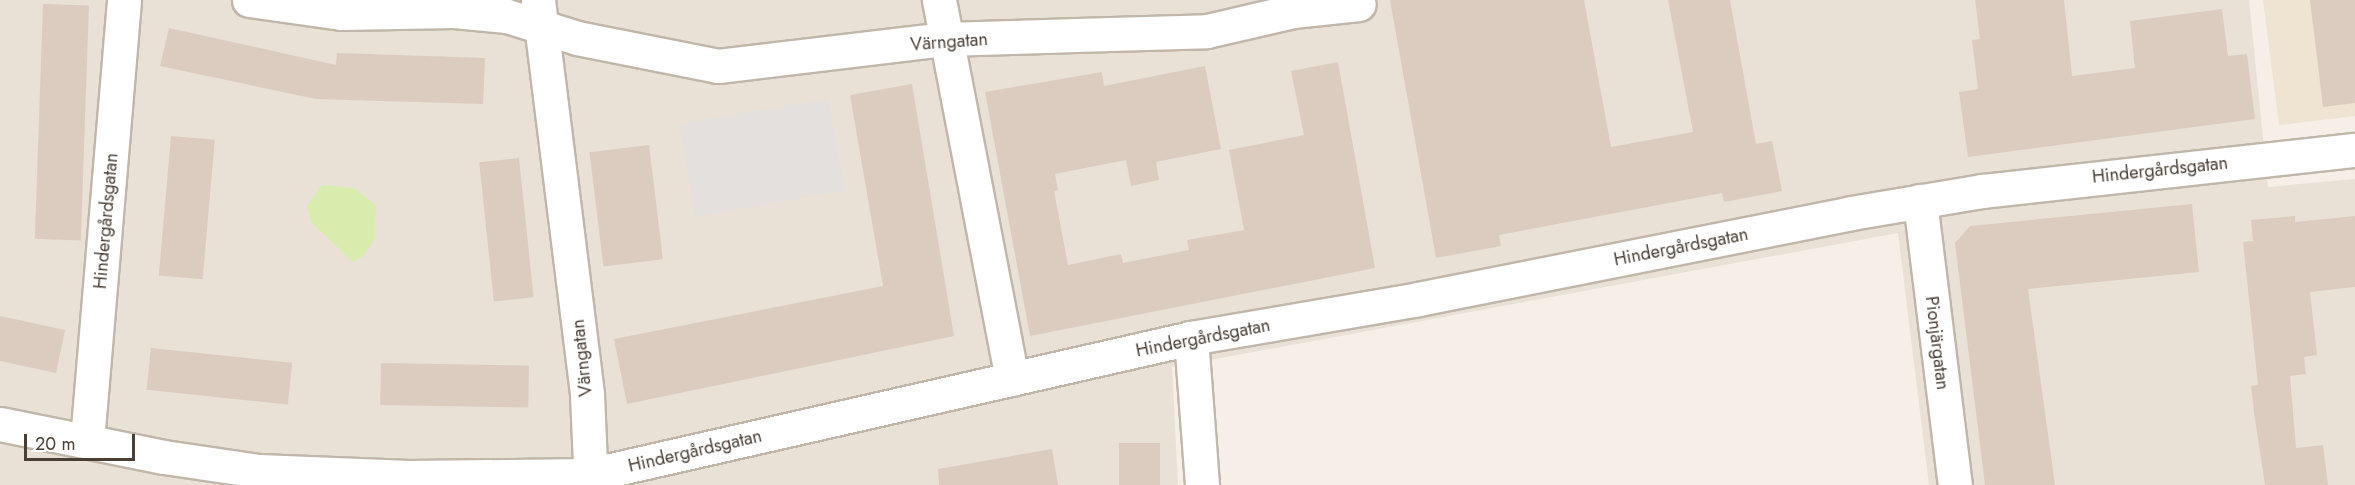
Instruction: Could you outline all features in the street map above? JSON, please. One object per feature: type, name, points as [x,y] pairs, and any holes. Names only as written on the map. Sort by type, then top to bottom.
[{"type":"street","name":"Hindergårdsgatan","points":[[87,441],[124,0]]},
{"type":"street","name":"Värngatan","points":[[249,0],[341,13],[454,11],[496,15],[540,14],[633,51],[718,66],[945,39],[1208,31],[1293,11],[1359,4]]},
{"type":"street","points":[[939,0],[1012,379]]},
{"type":"street","name":"Värngatan","points":[[540,14],[587,395],[590,480]]},
{"type":"street","name":"Hindergårdsgatan","points":[[0,424],[259,471],[409,477],[590,480],[1191,338],[1418,299],[1920,201],[2355,150]]},
{"type":"street","name":"Pionjärgatan","points":[[1920,201],[1955,485]]},
{"type":"street","points":[[1191,338],[1202,485]]},
{"type":"shaded area","points":[[0,0],[2249,0],[2268,187],[2355,179],[2355,485],[1929,485],[1898,233],[1172,367],[1178,485],[0,485]]},
{"type":"shaded area","points":[[2263,0],[2355,0],[2355,116],[2279,125]]},
{"type":"shaded area","points":[[828,98],[844,191],[696,217],[679,124]]},
{"type":"green space","points":[[322,185],[354,188],[376,205],[375,239],[363,256],[353,262],[311,222],[307,206]]},
{"type":"building","points":[[1390,0],[1584,0],[1611,147],[1693,132],[1668,0],[1730,0],[1756,144],[1772,141],[1782,191],[1724,202],[1722,193],[1499,235],[1501,246],[1436,258]]},
{"type":"building","points":[[1975,0],[2064,0],[2072,76],[2135,68],[2130,21],[2222,9],[2228,56],[2247,54],[2255,119],[1968,157],[1959,92],[1978,89],[1972,40],[1980,39]]},
{"type":"building","points":[[2310,0],[2355,0],[2355,103],[2323,107]]},
{"type":"building","points":[[43,4],[89,6],[81,240],[35,239]]},
{"type":"building","points":[[169,28],[336,65],[337,53],[485,58],[483,104],[316,99],[160,66]]},
{"type":"building","points":[[1338,62],[1375,268],[1030,336],[985,92],[1102,72],[1104,86],[1205,66],[1221,149],[1156,162],[1159,180],[1131,186],[1126,160],[1055,174],[1058,190],[1054,191],[1068,265],[1121,254],[1123,263],[1189,250],[1187,240],[1244,230],[1229,150],[1304,135],[1291,71]]},
{"type":"building","points":[[912,84],[954,336],[627,404],[614,339],[883,286],[850,95]]},
{"type":"building","points":[[171,136],[215,140],[203,279],[159,275]]},
{"type":"building","points":[[649,145],[663,259],[603,266],[589,152]]},
{"type":"building","points":[[519,158],[534,297],[494,301],[479,162]]},
{"type":"building","points":[[2192,204],[2199,272],[2028,289],[2055,485],[1985,485],[1955,243],[1970,226]]},
{"type":"building","points":[[2295,216],[2295,222],[2355,216],[2355,287],[2310,292],[2317,355],[2304,357],[2306,374],[2290,376],[2296,448],[2323,445],[2328,485],[2265,485],[2255,419],[2251,386],[2258,385],[2243,242],[2253,241],[2251,220]]},
{"type":"building","points":[[0,316],[65,330],[56,373],[0,361]]},
{"type":"building","points":[[151,348],[292,363],[288,405],[147,390]]},
{"type":"building","points":[[381,363],[529,366],[528,408],[380,405]]},
{"type":"building","points":[[1119,443],[1160,443],[1160,485],[1119,485]]},
{"type":"building","points":[[1052,449],[1058,485],[939,485],[938,469]]}]
